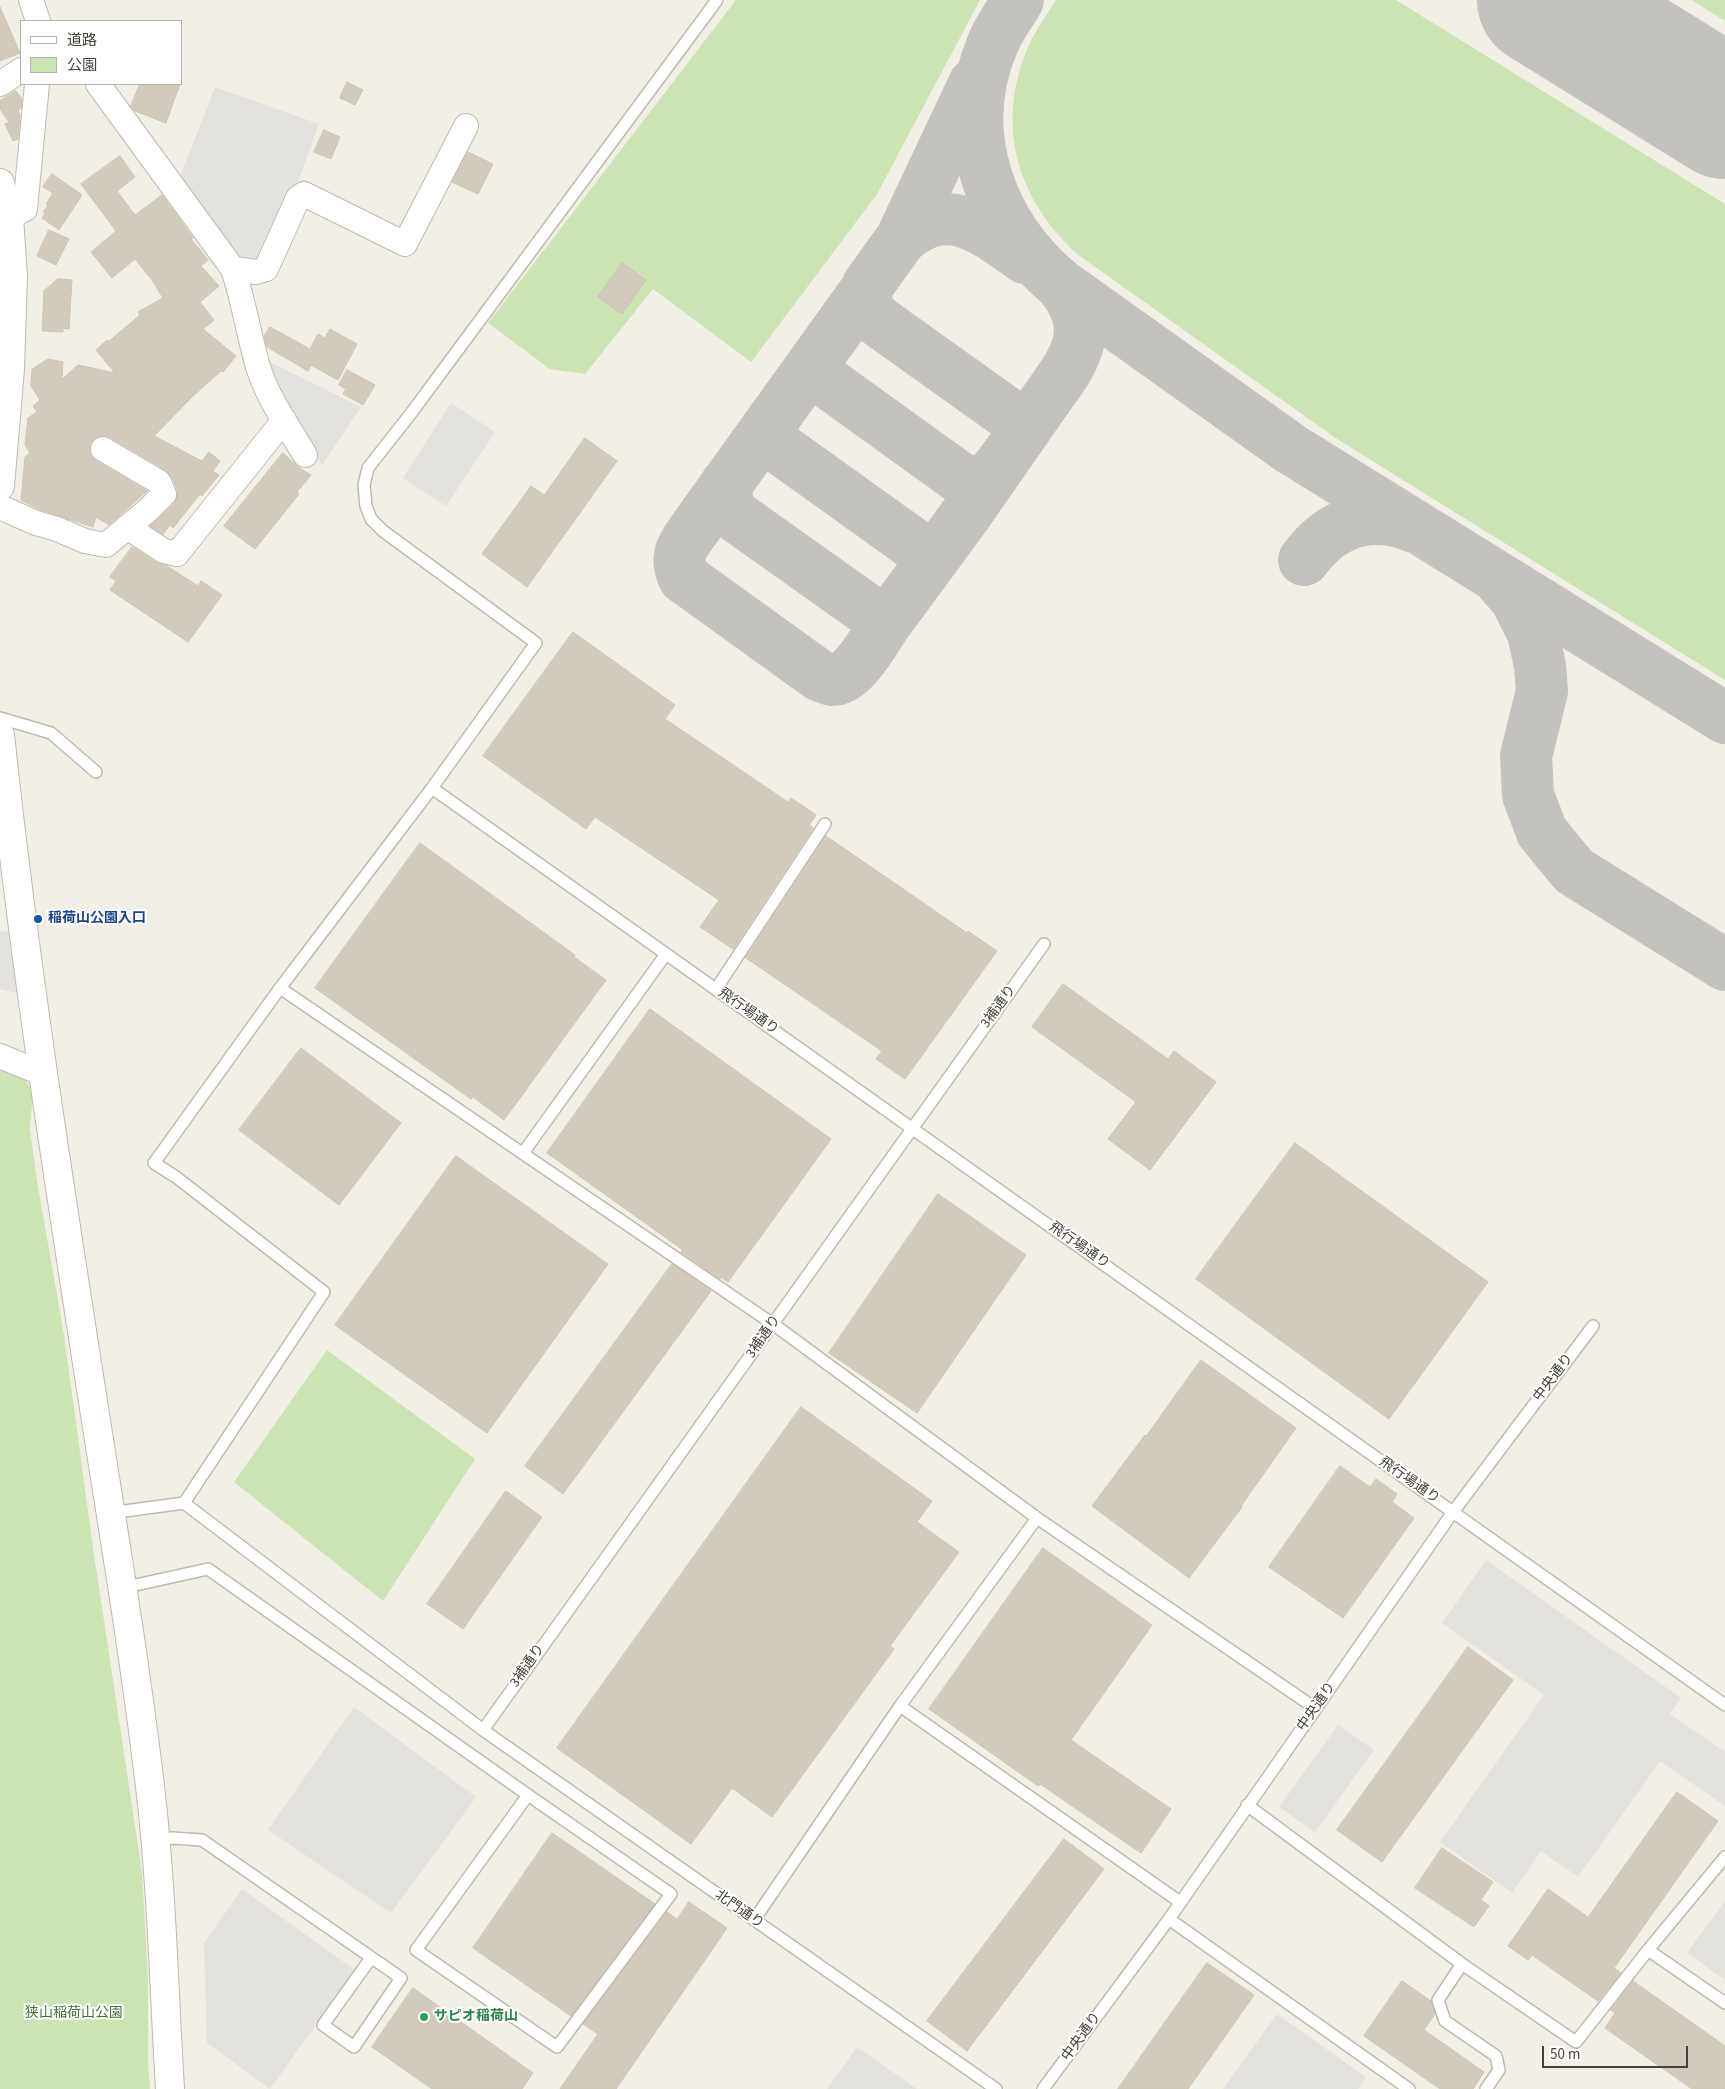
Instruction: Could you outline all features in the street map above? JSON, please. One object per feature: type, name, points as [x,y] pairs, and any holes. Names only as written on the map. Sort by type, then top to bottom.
[{"type":"street","points":[[31,0],[38,20]]},
{"type":"street","points":[[38,20],[39,0]]},
{"type":"street","points":[[0,84],[20,71]]},
{"type":"street","points":[[9,217],[25,208],[37,85]]},
{"type":"street","points":[[99,85],[233,269],[240,289],[260,371],[284,420],[305,455]]},
{"type":"street","points":[[233,269],[256,272],[266,269],[298,198],[304,194],[405,244],[466,126]]},
{"type":"street","points":[[0,183],[9,217],[13,276],[5,369],[0,486]]},
{"type":"street","points":[[128,527],[164,551],[176,554],[284,420]]},
{"type":"street","points":[[0,507],[36,524],[57,529],[85,541],[106,546],[164,494],[159,482],[103,449]]},
{"type":"street","points":[[0,735],[7,872],[41,1074],[122,1588],[156,1841],[170,2089]]},
{"type":"street","points":[[0,1056],[41,1074]]},
{"type":"lane","points":[[110,1513],[184,1504],[324,1292],[176,1177],[154,1163],[280,988],[432,788],[536,643],[383,531],[371,518],[366,506],[364,485],[368,468],[412,412],[718,0]]},
{"type":"lane","points":[[0,718],[50,733],[96,772]]},
{"type":"lane","name":"飛行場通り","points":[[432,788],[1725,1705]]},
{"type":"lane","points":[[716,989],[825,824]]},
{"type":"lane","name":"3補通り","points":[[483,1730],[1044,944]]},
{"type":"lane","points":[[522,1153],[666,954]]},
{"type":"lane","points":[[280,988],[773,1324],[1037,1518],[1315,1708]]},
{"type":"lane","name":"中央通り","points":[[1043,2089],[1169,1918],[1453,1512],[1593,1326]]},
{"type":"lane","name":"北門通り","points":[[184,1504],[483,1730],[996,2089]]},
{"type":"lane","points":[[754,1920],[900,1706],[1037,1518]]},
{"type":"lane","points":[[122,1588],[208,1569],[671,1894],[557,2047],[416,1950],[528,1795]]},
{"type":"lane","points":[[900,1706],[1180,1902]]},
{"type":"lane","points":[[1247,1805],[1462,1964],[1576,2042],[1648,1950],[1725,1857]]},
{"type":"lane","points":[[156,1841],[172,1838],[202,1840],[402,1978],[354,2047],[323,2025],[371,1958]]},
{"type":"lane","points":[[1169,1918],[1409,2089]]},
{"type":"lane","points":[[1648,1950],[1725,2003]]},
{"type":"lane","points":[[1462,1964],[1438,2000],[1445,2021],[1496,2056],[1498,2070],[1486,2089]]},
{"type":"green space","points":[[736,0],[980,0],[877,194],[751,362],[653,289],[585,374],[550,369],[488,323]]},
{"type":"green space","points":[[1056,0],[1396,0],[1725,204],[1725,680],[1337,439],[1077,254],[1041,212],[1028,189],[1019,165],[1014,140],[1013,114],[1016,87],[1023,60],[1033,36]]},
{"type":"green space","points":[[1692,0],[1725,0],[1725,21]]},
{"type":"green space","name":"狭山稲荷山公園","points":[[0,1066],[21,1075],[33,1091],[30,1129],[37,1181],[64,1335],[93,1548],[142,1872],[148,1980],[148,2064],[150,2089],[0,2089]]},
{"type":"green space","points":[[327,1350],[475,1459],[383,1601],[234,1482]]},
{"type":"shaded area","points":[[215,87],[319,124],[297,185],[262,261],[234,265],[179,180]]},
{"type":"shaded area","points":[[258,356],[361,407],[322,465],[298,430]]},
{"type":"shaded area","points":[[451,403],[495,432],[446,506],[403,478]]},
{"type":"shaded area","points":[[0,931],[11,932],[20,994],[0,989]]},
{"type":"shaded area","points":[[1486,1560],[1681,1698],[1670,1714],[1725,1752],[1725,1806],[1660,1761],[1578,1877],[1541,1851],[1512,1893],[1440,1842],[1544,1695],[1442,1623]]},
{"type":"shaded area","points":[[354,1707],[476,1797],[391,1913],[268,1830]]},
{"type":"shaded area","points":[[1338,1725],[1374,1750],[1315,1832],[1279,1807]]},
{"type":"shaded area","points":[[242,1889],[355,1970],[270,2089],[207,2043],[204,1943]]},
{"type":"shaded area","points":[[1725,1901],[1725,1980],[1687,1953]]},
{"type":"shaded area","points":[[1277,2014],[1366,2077],[1358,2089],[1223,2089]]},
{"type":"shaded area","points":[[857,2047],[917,2089],[827,2089]]},
{"type":"building","points":[[0,7],[20,53],[0,61]]},
{"type":"building","points":[[347,82],[363,90],[355,105],[340,98]]},
{"type":"building","points":[[140,85],[180,85],[166,123],[135,111],[131,106]]},
{"type":"building","points":[[16,91],[22,99],[21,108],[18,110],[20,116],[18,139],[13,141],[5,124],[9,122],[0,109],[0,101]]},
{"type":"building","points":[[324,130],[340,137],[331,159],[314,152]]},
{"type":"building","points":[[468,152],[493,164],[478,194],[452,182]]},
{"type":"building","points":[[120,156],[135,177],[117,191],[135,215],[162,195],[193,238],[191,239],[208,260],[201,266],[219,286],[200,302],[214,320],[203,329],[236,356],[223,372],[221,371],[192,397],[154,436],[202,461],[209,452],[220,461],[213,471],[219,475],[202,496],[200,494],[173,528],[170,525],[163,534],[150,526],[174,504],[177,497],[177,489],[172,477],[166,470],[104,435],[97,437],[91,442],[89,449],[91,456],[96,461],[147,491],[109,525],[96,517],[93,527],[41,510],[21,500],[25,457],[30,453],[25,445],[28,418],[37,412],[33,406],[40,400],[31,386],[32,369],[48,359],[63,362],[62,379],[78,365],[115,373],[96,350],[140,315],[138,312],[163,298],[152,280],[135,259],[112,278],[91,252],[116,231],[81,184]]},
{"type":"building","points":[[52,174],[82,195],[59,230],[42,218],[45,214],[43,212],[48,206],[46,204],[53,193],[43,187]]},
{"type":"building","points":[[49,230],[69,239],[56,265],[37,256]]},
{"type":"building","points":[[622,263],[646,280],[622,314],[598,297]]},
{"type":"building","points":[[58,279],[72,280],[69,329],[63,328],[63,332],[42,331],[44,291]]},
{"type":"building","points":[[270,327],[310,349],[318,334],[325,338],[330,329],[357,344],[338,380],[311,365],[308,371],[267,347],[264,337]]},
{"type":"building","points":[[347,370],[375,385],[363,405],[343,394],[346,389],[339,385]]},
{"type":"building","points":[[585,438],[617,461],[527,587],[482,554],[531,486],[544,495]]},
{"type":"building","points":[[283,453],[298,467],[311,475],[297,492],[299,494],[255,549],[224,526]]},
{"type":"building","points":[[132,547],[198,586],[201,581],[222,595],[188,642],[110,590],[116,581],[110,577]]},
{"type":"building","points":[[573,632],[675,705],[665,719],[788,802],[791,798],[816,815],[809,825],[813,828],[733,949],[700,927],[719,900],[595,817],[586,829],[483,756]]},
{"type":"building","points":[[826,836],[967,933],[968,931],[997,951],[905,1079],[876,1059],[882,1051],[746,958]]},
{"type":"building","points":[[420,843],[575,955],[574,957],[606,980],[504,1120],[473,1097],[471,1099],[315,988]]},
{"type":"building","points":[[1063,984],[1168,1059],[1174,1051],[1216,1082],[1150,1170],[1108,1139],[1136,1102],[1032,1027]]},
{"type":"building","points":[[650,1009],[831,1139],[728,1282],[721,1277],[720,1279],[681,1252],[683,1250],[547,1153]]},
{"type":"building","points":[[301,1048],[401,1123],[339,1205],[239,1130]]},
{"type":"building","points":[[1295,1143],[1488,1282],[1389,1419],[1196,1279]]},
{"type":"building","points":[[456,1156],[608,1264],[487,1433],[335,1325]]},
{"type":"building","points":[[938,1194],[1026,1255],[917,1413],[829,1353]]},
{"type":"building","points":[[672,1264],[711,1291],[563,1494],[525,1466]]},
{"type":"building","points":[[1201,1360],[1296,1428],[1242,1507],[1189,1578],[1092,1506]]},
{"type":"building","points":[[801,1407],[932,1501],[917,1522],[959,1552],[890,1646],[894,1649],[772,1817],[732,1788],[691,1844],[557,1748]]},
{"type":"building","points":[[1340,1466],[1370,1487],[1376,1479],[1397,1494],[1392,1502],[1414,1518],[1343,1618],[1269,1567]]},
{"type":"building","points":[[506,1491],[542,1517],[463,1629],[427,1604]]},
{"type":"building","points":[[1043,1548],[1152,1625],[1071,1740],[1171,1809],[1141,1853],[1040,1784],[1038,1786],[929,1709]]},
{"type":"building","points":[[1468,1647],[1513,1680],[1382,1862],[1337,1830]]},
{"type":"building","points":[[1677,1792],[1718,1821],[1614,1968],[1621,1973],[1598,2001],[1532,1955],[1528,1960],[1508,1946],[1548,1889],[1588,1917]]},
{"type":"building","points":[[552,1833],[655,1904],[571,2016],[473,1948]]},
{"type":"building","points":[[1064,1839],[1104,1869],[967,2051],[927,2021]]},
{"type":"building","points":[[1442,1848],[1493,1882],[1481,1900],[1489,1906],[1474,1927],[1415,1888]]},
{"type":"building","points":[[689,1902],[727,1928],[616,2089],[560,2089],[598,2034],[583,2024],[667,1912],[677,1919]]},
{"type":"building","points":[[1207,1963],[1254,1995],[1188,2089],[1118,2089]]},
{"type":"building","points":[[1402,1981],[1431,2001],[1435,2014],[1424,2030],[1484,2072],[1473,2089],[1440,2089],[1364,2036]]},
{"type":"building","points":[[1633,1981],[1725,2046],[1725,2089],[1692,2089],[1605,2028],[1615,2013],[1611,2010]]},
{"type":"building","name":"サピオ稲荷山","points":[[413,1988],[533,2073],[522,2089],[432,2089],[372,2047]]},
{"type":"taxiway","points":[[1018,0],[995,37],[982,77],[978,110],[979,143],[986,175],[998,206],[1015,235],[1036,261],[1061,285],[1291,449],[1725,718]]},
{"type":"taxiway","points":[[974,84],[901,239],[868,285],[865,302],[874,318],[1007,413],[1025,416],[1040,408],[1070,364],[1076,350],[1080,335],[1079,319],[1073,303],[1061,285]]},
{"type":"taxiway","points":[[901,239],[918,227],[935,221],[950,219],[980,228],[1025,258]]},
{"type":"taxiway","points":[[866,290],[690,535],[682,548],[679,562],[684,578],[820,676],[831,680],[848,674],[855,667],[886,623]]},
{"type":"taxiway","points":[[820,355],[819,364],[821,372],[831,385],[960,478],[969,481],[982,480],[993,473],[1008,454]]},
{"type":"taxiway","points":[[726,484],[727,501],[734,515],[886,623],[967,513],[1040,408]]},
{"type":"taxiway","points":[[773,419],[773,438],[778,447],[933,558]]},
{"type":"taxiway","points":[[1304,560],[1326,537],[1353,523],[1382,519],[1414,527]]},
{"type":"taxiway","points":[[1501,582],[1516,599],[1533,633],[1540,666],[1542,691],[1526,756],[1528,795],[1542,832],[1574,871],[1725,965]]},
{"type":"runway","points":[[1543,0],[1725,113]]},
{"type":"place","name":"稲荷山公園入口","points":[[38,919]]},
{"type":"place","name":"サピオ稲荷山","points":[[424,2017]]}]
